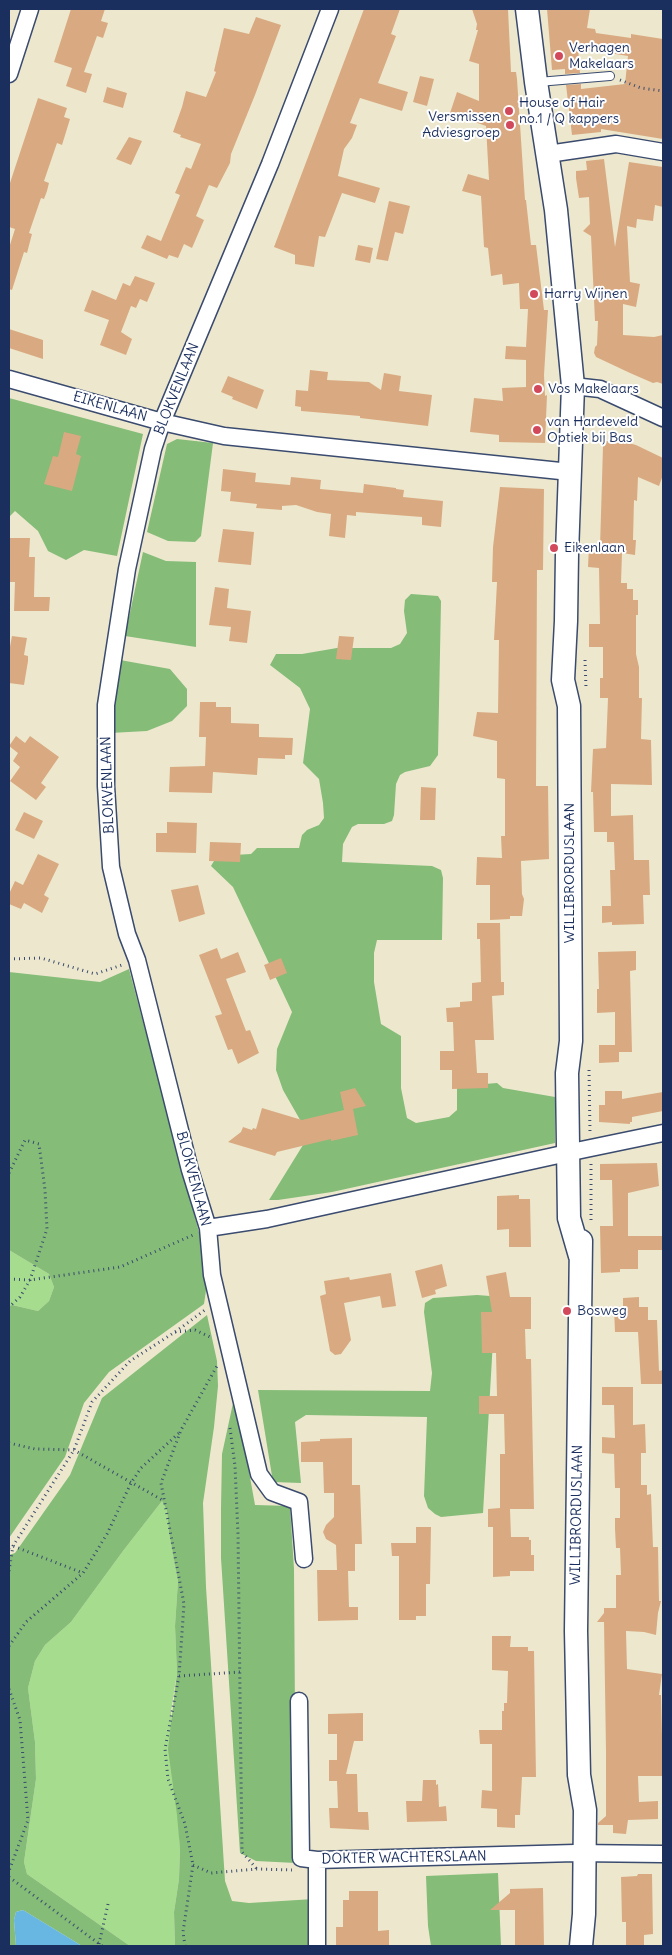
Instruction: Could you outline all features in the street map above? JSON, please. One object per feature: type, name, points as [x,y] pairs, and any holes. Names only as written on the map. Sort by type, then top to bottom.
[{"type":"main road","name":"WILLIBRORDUSLAAN","points":[[527,9],[536,82],[556,210],[573,386],[566,621],[562,680],[569,706],[571,1041],[581,1092],[574,1151],[582,1225],[580,1256],[576,1631],[580,1775],[585,1810],[580,1853],[584,1914],[581,1942]]},
{"type":"street","points":[[9,74],[14,39],[30,9]]},
{"type":"street","name":"BLOKVENLAAN","points":[[304,1559],[299,1502],[272,1492],[259,1474],[212,1275],[208,1228],[190,1170],[137,960],[127,934],[111,868],[106,786],[106,705],[127,570],[153,448],[162,422],[270,164],[330,9]]},
{"type":"street","points":[[548,154],[616,144],[663,152]]},
{"type":"street","name":"EIKENLAAN","points":[[9,379],[162,422],[224,436],[570,472]]},
{"type":"street","points":[[573,386],[600,389],[663,418]]},
{"type":"street","points":[[208,1228],[267,1219],[663,1133]]},
{"type":"street","name":"DOKTER WACHTERSLAAN","points":[[299,1701],[300,1858],[317,1860],[580,1853],[663,1854]]},
{"type":"street","points":[[317,1860],[317,1946]]},
{"type":"lane","points":[[536,82],[610,76]]},
{"type":"path","points":[[610,76],[641,88],[663,90]]},
{"type":"path","points":[[9,959],[41,958],[95,974],[137,960]]},
{"type":"path","points":[[9,1174],[25,1140],[39,1144],[45,1190],[47,1229],[30,1280],[20,1297],[9,1308]]},
{"type":"path","points":[[9,1279],[30,1280],[120,1267],[208,1228]]},
{"type":"path","points":[[9,1571],[11,1547],[74,1450],[92,1402],[130,1361],[175,1332],[207,1308]]},
{"type":"path","points":[[175,1332],[195,1330],[215,1339]]},
{"type":"path","points":[[185,1946],[182,1932],[193,1865],[185,1824],[168,1779],[165,1749],[179,1676],[184,1604],[161,1483],[181,1430],[220,1361],[221,1371]]},
{"type":"path","points":[[193,1865],[211,1873],[257,1869],[242,1852],[235,1466],[230,1428]]},
{"type":"path","points":[[9,1646],[26,1622],[84,1573],[131,1483],[142,1468],[181,1430]]},
{"type":"path","points":[[9,1443],[35,1449],[74,1450],[164,1501]]},
{"type":"path","points":[[11,1547],[84,1573]]},
{"type":"path","points":[[179,1676],[240,1672]]},
{"type":"path","points":[[9,1688],[20,1720],[28,1820],[9,1871]]},
{"type":"path","points":[[9,1877],[100,1945],[108,1904]]},
{"type":"green space","points":[[9,398],[143,434],[117,556],[84,550],[66,560],[48,551],[38,531],[15,511],[9,517]]},
{"type":"green space","points":[[177,439],[213,443],[201,536],[195,542],[168,541],[147,532],[167,444]]},
{"type":"green space","points":[[143,552],[166,561],[196,562],[196,647],[125,636]]},
{"type":"green space","points":[[411,594],[438,596],[441,601],[438,755],[430,766],[400,775],[396,784],[392,821],[384,824],[358,824],[352,827],[343,844],[342,862],[432,866],[441,870],[443,878],[442,940],[377,940],[374,953],[374,982],[381,1024],[401,1036],[401,1088],[407,1118],[416,1123],[449,1117],[457,1110],[457,1088],[497,1083],[503,1088],[555,1097],[555,1143],[332,1192],[269,1200],[303,1145],[303,1125],[283,1090],[276,1070],[277,1049],[292,1012],[233,887],[211,866],[217,856],[251,854],[257,848],[299,848],[302,835],[307,830],[319,825],[324,818],[319,779],[303,763],[310,709],[300,688],[270,665],[276,654],[302,654],[337,648],[391,648],[400,644],[407,633],[404,611],[405,600]]},
{"type":"green space","points":[[120,660],[170,669],[187,689],[187,706],[172,721],[147,731],[110,733]]},
{"type":"green space","points":[[129,969],[209,1270],[204,1304],[109,1372],[84,1403],[65,1457],[9,1538],[9,1306],[38,1311],[49,1301],[54,1287],[49,1274],[9,1250],[9,972],[100,982]]},
{"type":"green space","points":[[9,1250],[49,1274],[54,1287],[49,1301],[38,1311],[9,1306]]},
{"type":"green space","points":[[490,1296],[495,1306],[483,1513],[441,1517],[428,1508],[424,1496],[427,1417],[306,1415],[295,1422],[301,1483],[273,1482],[258,1390],[430,1391],[432,1373],[424,1312],[425,1303],[433,1298]]},
{"type":"green space","points":[[207,1315],[217,1361],[218,1386],[203,1503],[206,1587],[225,1881],[232,1901],[249,1903],[314,1899],[315,1946],[175,1946],[174,1912],[179,1879],[180,1849],[168,1749],[177,1673],[175,1626],[178,1581],[167,1511],[162,1501],[71,1622],[45,1645],[35,1661],[28,1688],[35,1742],[36,1779],[24,1862],[27,1874],[130,1946],[82,1946],[23,1910],[16,1912],[14,1920],[16,1946],[9,1946],[9,1555],[15,1553],[70,1475],[102,1398]]},
{"type":"green space","points":[[235,1394],[255,1505],[290,1506],[294,1569],[296,1863],[256,1861],[240,1853],[221,1558],[222,1454]]},
{"type":"green space","points":[[162,1501],[167,1511],[178,1581],[175,1626],[177,1673],[171,1711],[180,1849],[179,1879],[174,1912],[175,1946],[130,1946],[27,1874],[24,1862],[36,1779],[35,1742],[28,1688],[35,1661],[45,1645],[71,1622]]},
{"type":"green space","points":[[498,1873],[501,1946],[431,1946],[428,1926],[426,1876]]},
{"type":"water","points":[[23,1910],[82,1946],[16,1946],[14,1920],[16,1912]]},
{"type":"building","points":[[71,9],[105,9],[101,21],[108,23],[103,38],[97,36],[84,72],[92,74],[86,93],[66,86],[72,68],[54,62]]},
{"type":"building","points":[[364,9],[400,9],[391,34],[396,36],[378,83],[408,92],[402,111],[360,98],[350,123],[357,125],[352,138],[344,149],[338,176],[380,188],[375,203],[342,193],[325,237],[319,236],[314,267],[295,264],[295,255],[274,247]]},
{"type":"building","points":[[472,9],[508,9],[511,72],[516,72],[517,79],[525,200],[531,245],[536,245],[544,310],[548,310],[544,375],[545,396],[547,395],[545,443],[499,442],[499,435],[470,432],[474,398],[503,401],[502,388],[526,387],[526,360],[505,359],[506,346],[526,347],[528,309],[520,309],[519,283],[503,285],[502,274],[491,276],[488,248],[484,247],[481,196],[462,191],[468,174],[489,180],[486,126],[450,113],[457,92],[479,101],[479,64],[469,61],[478,30],[476,30],[477,24]]},
{"type":"building","points":[[547,9],[590,9],[587,28],[595,29],[596,33],[631,38],[631,34],[663,39],[663,139],[601,129],[601,132],[572,135],[566,85],[581,84],[581,89],[625,84],[628,56],[578,48],[580,73],[565,74],[565,69],[552,70]]},
{"type":"building","points":[[256,17],[281,25],[231,154],[230,163],[217,188],[209,185],[196,216],[204,220],[192,248],[184,244],[178,258],[169,255],[167,259],[141,248],[147,235],[161,241],[180,195],[175,193],[186,167],[191,169],[201,144],[180,137],[181,135],[173,132],[186,91],[206,97],[216,72],[214,71],[224,28],[249,34]]},
{"type":"building","points":[[420,76],[434,79],[427,106],[413,102]]},
{"type":"building","points":[[107,87],[127,93],[123,108],[103,102]]},
{"type":"building","points":[[38,98],[67,108],[64,117],[70,119],[62,145],[57,143],[44,181],[49,183],[47,191],[44,199],[41,198],[29,233],[32,234],[27,253],[24,252],[12,290],[9,289],[9,248],[15,229],[9,227],[9,186]]},
{"type":"building","points":[[129,137],[142,141],[131,165],[116,159]]},
{"type":"building","points":[[604,159],[615,247],[629,162],[663,167],[663,207],[655,205],[653,221],[637,219],[636,228],[627,226],[630,282],[640,284],[636,307],[623,304],[623,335],[654,337],[663,335],[663,384],[653,383],[630,373],[596,357],[594,353],[597,345],[598,321],[595,321],[591,236],[583,231],[590,224],[589,197],[579,198],[576,171],[587,170],[586,161]]},
{"type":"building","points":[[389,201],[410,206],[403,234],[395,232],[388,261],[376,259]]},
{"type":"building","points":[[358,245],[373,248],[370,263],[355,260]]},
{"type":"building","points":[[135,276],[155,283],[147,302],[140,299],[136,308],[131,306],[121,332],[132,339],[126,355],[100,345],[109,320],[84,311],[92,290],[116,300],[123,283],[130,286]]},
{"type":"building","points":[[9,329],[43,340],[43,359],[9,348]]},
{"type":"building","points":[[310,370],[328,372],[327,380],[369,382],[381,390],[384,373],[401,376],[399,391],[432,395],[428,426],[360,418],[360,416],[301,411],[301,407],[295,406],[296,390],[308,391]]},
{"type":"building","points":[[228,376],[264,390],[257,409],[232,399],[233,397],[221,392]]},
{"type":"building","points":[[64,432],[81,436],[76,454],[81,456],[72,491],[44,484],[53,456],[58,457]]},
{"type":"building","points":[[605,441],[625,442],[636,445],[663,458],[663,475],[659,486],[638,477],[637,501],[634,500],[633,540],[636,540],[635,555],[622,553],[621,583],[627,583],[627,589],[633,589],[633,600],[638,600],[636,654],[639,667],[639,698],[642,698],[641,739],[651,740],[652,785],[611,784],[611,816],[633,815],[634,860],[649,860],[650,895],[643,895],[644,924],[612,925],[612,922],[602,923],[602,906],[611,906],[610,870],[615,870],[614,842],[607,842],[607,832],[594,832],[593,792],[591,792],[593,749],[606,748],[608,698],[600,698],[600,678],[603,678],[603,647],[589,647],[589,624],[600,624],[599,568],[588,567],[589,547],[600,547],[603,446],[605,446]]},
{"type":"building","points":[[223,469],[256,473],[255,482],[290,485],[291,477],[321,480],[320,489],[363,493],[364,484],[404,490],[403,497],[443,501],[441,527],[422,525],[422,517],[356,512],[356,516],[347,515],[345,538],[329,536],[331,514],[317,512],[296,505],[282,506],[282,510],[256,508],[257,504],[230,501],[231,492],[221,491]]},
{"type":"building","points":[[500,487],[544,489],[543,570],[537,570],[536,786],[548,786],[549,859],[521,861],[522,894],[524,899],[522,916],[490,920],[490,885],[476,885],[477,857],[502,858],[501,836],[505,836],[505,779],[497,778],[497,741],[473,736],[477,712],[498,713],[499,640],[494,640],[497,582],[492,582],[493,547]]},
{"type":"building","points":[[223,529],[254,532],[251,565],[218,562]]},
{"type":"building","points":[[9,538],[30,538],[29,557],[35,557],[34,597],[50,597],[49,611],[14,611],[15,582],[9,582]]},
{"type":"building","points":[[215,587],[229,589],[227,608],[251,611],[247,643],[229,641],[231,627],[209,625]]},
{"type":"building","points":[[12,636],[27,638],[24,655],[28,656],[28,661],[24,685],[9,683],[9,652]]},
{"type":"building","points":[[339,636],[354,637],[351,660],[336,659]]},
{"type":"building","points":[[200,702],[216,702],[216,707],[231,707],[231,723],[259,724],[259,737],[293,738],[292,755],[285,755],[285,759],[258,758],[257,775],[213,772],[212,793],[169,792],[170,767],[205,766],[206,737],[199,737]]},
{"type":"building","points":[[16,736],[25,743],[30,736],[59,757],[41,783],[46,787],[36,800],[10,781],[20,767],[13,761],[18,753],[9,746]]},
{"type":"building","points":[[421,787],[436,788],[435,820],[420,820]]},
{"type":"building","points":[[24,812],[43,821],[34,839],[15,830]]},
{"type":"building","points":[[167,822],[197,823],[196,853],[156,852],[156,833],[167,833]]},
{"type":"building","points":[[210,842],[241,843],[240,862],[209,861]]},
{"type":"building","points":[[38,854],[59,864],[44,895],[49,898],[42,913],[24,903],[21,909],[9,904],[9,894],[15,881],[23,885]]},
{"type":"building","points":[[198,885],[205,914],[179,922],[171,890]]},
{"type":"building","points":[[477,923],[500,923],[501,982],[504,982],[504,995],[492,996],[494,1040],[475,1040],[477,1073],[488,1073],[488,1088],[452,1089],[452,1070],[440,1070],[440,1051],[454,1051],[453,1022],[447,1022],[446,1008],[460,1007],[460,1002],[472,1001],[472,983],[481,982],[480,939],[477,939]]},
{"type":"building","points":[[217,948],[221,959],[238,952],[246,972],[226,979],[246,1031],[250,1030],[259,1053],[238,1064],[232,1049],[228,1050],[215,1016],[222,1014],[199,955]]},
{"type":"building","points":[[636,951],[636,970],[630,971],[632,1052],[619,1052],[619,1062],[599,1063],[599,1045],[615,1045],[615,1012],[597,1013],[597,989],[599,989],[598,952]]},
{"type":"building","points":[[281,958],[287,973],[270,980],[264,965]]},
{"type":"building","points":[[355,1088],[366,1106],[353,1109],[358,1135],[331,1141],[331,1139],[277,1152],[275,1156],[228,1142],[241,1132],[243,1127],[252,1130],[253,1128],[256,1129],[262,1108],[302,1120],[344,1110],[340,1092]]},
{"type":"building","points":[[605,1091],[622,1091],[622,1099],[663,1092],[663,1111],[632,1117],[630,1124],[599,1122],[599,1105],[605,1105]]},
{"type":"building","points":[[657,1163],[659,1186],[628,1193],[628,1236],[663,1236],[663,1250],[638,1250],[638,1269],[620,1269],[620,1272],[601,1273],[600,1226],[613,1226],[612,1180],[600,1180],[600,1164]]},
{"type":"building","points":[[519,1195],[519,1199],[530,1199],[531,1247],[509,1247],[509,1229],[497,1230],[497,1196]]},
{"type":"building","points":[[442,1264],[447,1286],[435,1290],[436,1294],[422,1298],[415,1271]]},
{"type":"building","points":[[506,1272],[510,1297],[531,1297],[531,1329],[525,1329],[526,1359],[531,1359],[534,1509],[510,1509],[511,1537],[529,1537],[529,1540],[531,1540],[531,1555],[534,1555],[534,1571],[510,1571],[510,1576],[493,1577],[493,1527],[488,1527],[488,1509],[500,1508],[500,1454],[505,1454],[504,1414],[479,1414],[479,1396],[497,1396],[496,1353],[482,1353],[481,1312],[492,1312],[486,1276]]},
{"type":"building","points":[[391,1273],[396,1306],[382,1308],[380,1296],[344,1303],[351,1340],[341,1354],[335,1355],[330,1351],[320,1296],[326,1294],[324,1281],[349,1277],[350,1280]]},
{"type":"building","points":[[639,1297],[639,1307],[648,1307],[648,1320],[657,1320],[659,1371],[663,1370],[663,1384],[641,1384],[638,1332],[615,1332],[614,1308],[623,1308],[623,1298]]},
{"type":"building","points":[[602,1387],[633,1387],[633,1425],[645,1424],[646,1453],[641,1453],[641,1485],[647,1485],[647,1495],[651,1494],[653,1547],[658,1547],[659,1601],[661,1601],[656,1635],[626,1631],[627,1669],[662,1674],[659,1695],[661,1695],[663,1776],[638,1776],[639,1802],[658,1801],[658,1819],[628,1820],[626,1834],[613,1833],[613,1825],[598,1825],[606,1816],[606,1752],[604,1622],[597,1622],[604,1613],[604,1608],[616,1608],[616,1575],[621,1575],[620,1548],[616,1548],[615,1529],[615,1518],[620,1518],[620,1488],[615,1488],[614,1454],[602,1453],[602,1437],[615,1438],[614,1405],[602,1405]]},
{"type":"building","points":[[352,1438],[352,1485],[360,1485],[362,1544],[355,1544],[355,1571],[348,1571],[349,1607],[358,1607],[358,1620],[318,1621],[317,1570],[337,1570],[336,1545],[326,1539],[323,1532],[326,1525],[334,1517],[334,1493],[324,1493],[323,1462],[301,1462],[301,1442],[320,1441],[320,1439]]},
{"type":"building","points":[[416,1527],[431,1527],[430,1584],[426,1584],[426,1616],[416,1616],[416,1620],[399,1620],[399,1556],[392,1556],[391,1543],[416,1543]]},
{"type":"building","points":[[492,1636],[511,1636],[510,1647],[528,1647],[528,1651],[534,1651],[536,1777],[522,1777],[520,1815],[515,1815],[515,1828],[497,1827],[497,1809],[481,1808],[482,1790],[492,1791],[492,1744],[480,1744],[479,1730],[502,1730],[502,1711],[504,1711],[504,1703],[507,1703],[508,1671],[492,1670]]},
{"type":"building","points":[[363,1713],[363,1741],[354,1741],[346,1774],[357,1774],[358,1812],[368,1812],[369,1830],[330,1828],[329,1808],[338,1808],[337,1781],[329,1781],[329,1760],[337,1760],[337,1734],[328,1734],[328,1714]]},
{"type":"building","points":[[423,1780],[436,1780],[436,1785],[438,1784],[439,1807],[446,1806],[447,1821],[407,1822],[406,1801],[422,1801]]},
{"type":"building","points":[[638,1874],[652,1874],[653,1934],[644,1935],[644,1946],[626,1946],[626,1922],[622,1922],[621,1877],[637,1876]]},
{"type":"building","points":[[543,1888],[544,1946],[515,1946],[515,1910],[490,1910],[510,1893],[510,1889]]},
{"type":"building","points":[[349,1891],[378,1891],[378,1931],[389,1930],[389,1946],[336,1946],[336,1927],[343,1927],[343,1900],[349,1900]]},
{"type":"place","name":"Verhagen Makelaars","points":[[559,56]]},
{"type":"place","name":"House of Hair no.1 / Q kappers","points":[[509,111]]},
{"type":"place","name":"Versmissen Adviesgroep","points":[[510,125]]},
{"type":"place","name":"Harry Wijnen","points":[[534,294]]},
{"type":"place","name":"Vos Makelaars","points":[[538,389]]},
{"type":"place","name":"van Hardeveld Optiek bij Bas","points":[[537,430]]},
{"type":"place","name":"Eikenlaan","points":[[554,548]]},
{"type":"place","name":"Bosweg","points":[[567,1311]]}]
